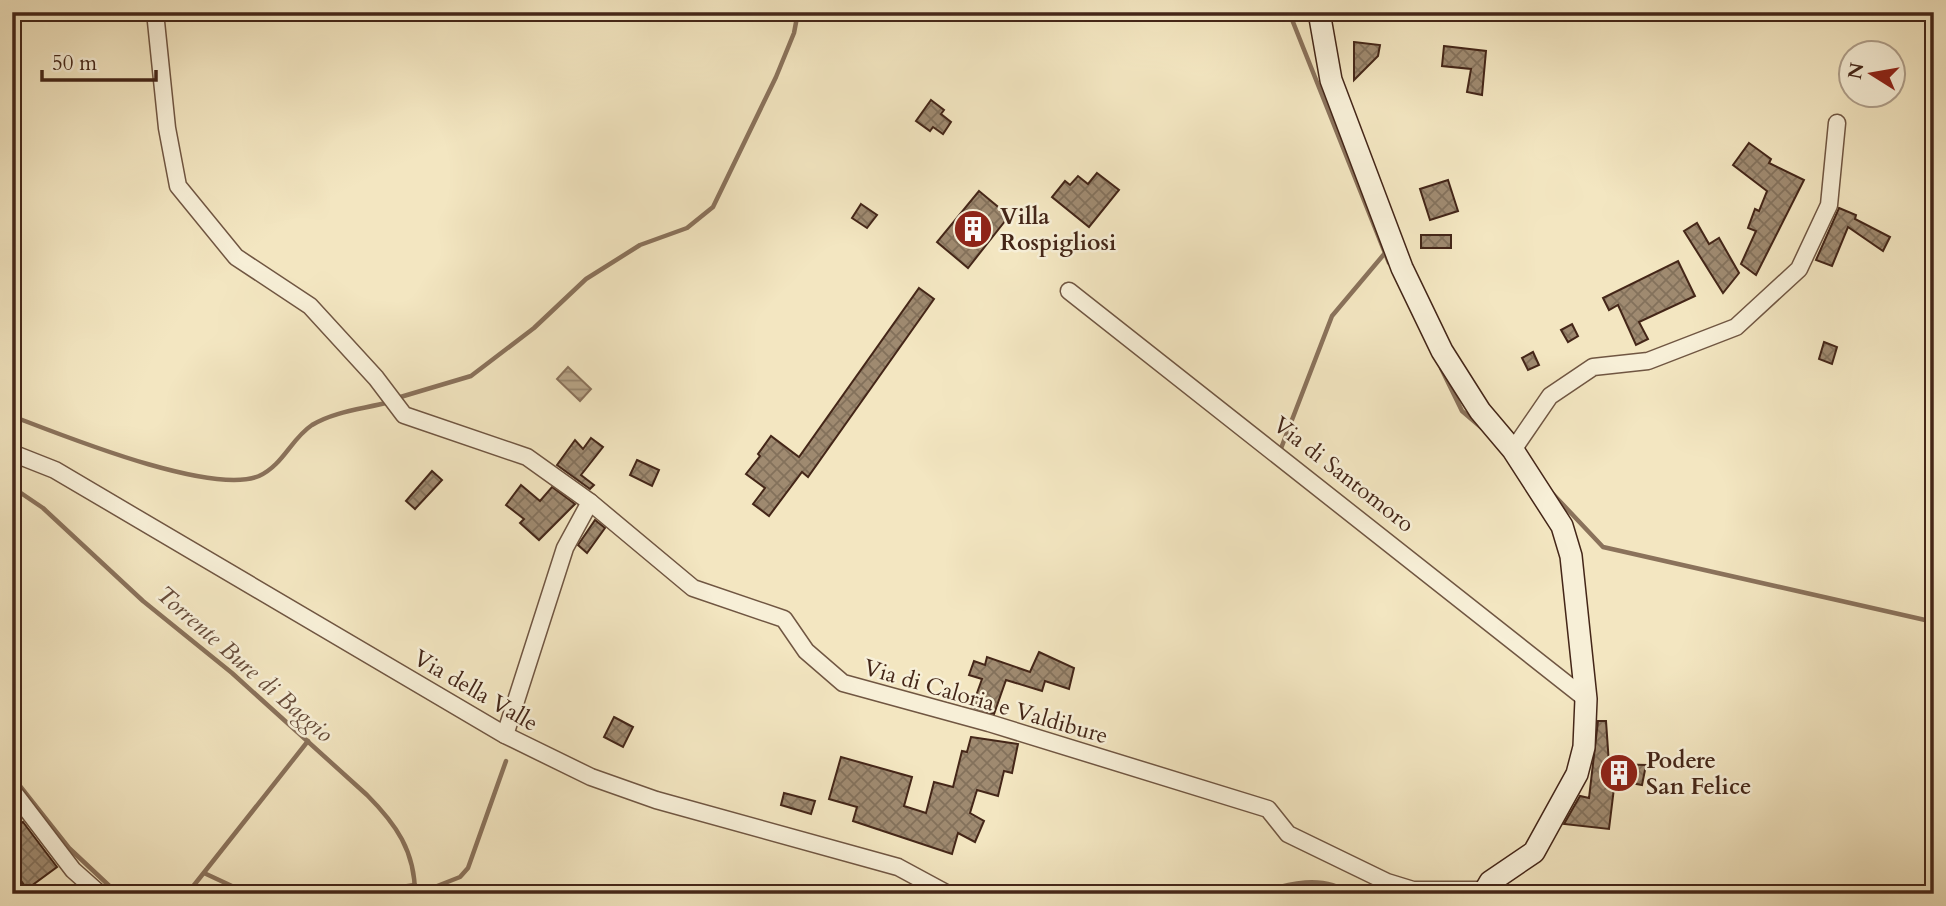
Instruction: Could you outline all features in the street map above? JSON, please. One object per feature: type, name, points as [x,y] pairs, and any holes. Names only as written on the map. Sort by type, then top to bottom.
[{"type":"main road","points":[[1320,12],[1331,80],[1402,268],[1442,351],[1480,411],[1513,450],[1562,526],[1571,556],[1586,699],[1584,747],[1577,774],[1534,852],[1490,882],[1484,892]]},
{"type":"street","name":"Via di Caloria e Valdibure","points":[[155,12],[167,128],[178,186],[236,257],[310,306],[376,378],[404,415],[527,457],[590,502],[693,588],[784,619],[806,651],[843,683],[989,723],[1268,809],[1287,834],[1387,883],[1413,890],[1484,892]]},
{"type":"street","points":[[1513,450],[1550,396],[1593,367],[1648,362],[1736,327],[1799,269],[1829,205],[1838,123]]},
{"type":"street","name":"Via di Santomoro","points":[[1069,291],[1586,699]]},
{"type":"street","name":"Via della Valle","points":[[12,453],[55,470],[505,735],[617,788],[876,860],[919,876],[948,894]]},
{"type":"street","points":[[505,735],[565,548],[590,502]]},
{"type":"street","points":[[12,790],[73,870],[100,894]]},
{"type":"shaded area","points":[[568,367],[591,389],[580,401],[557,379]]},
{"type":"building","points":[[1354,42],[1380,45],[1378,56],[1354,80]]},
{"type":"building","points":[[1444,46],[1486,51],[1482,95],[1467,92],[1471,69],[1442,66]]},
{"type":"building","points":[[931,100],[944,110],[941,114],[951,122],[943,134],[933,127],[930,131],[916,121]]},
{"type":"building","points":[[1749,143],[1771,159],[1769,163],[1804,180],[1756,275],[1741,264],[1756,231],[1748,228],[1755,209],[1759,211],[1767,191],[1733,165]]},
{"type":"building","points":[[1097,173],[1119,190],[1089,227],[1052,197],[1065,181],[1070,185],[1078,176],[1088,184]]},
{"type":"building","points":[[1448,180],[1458,211],[1430,220],[1420,189]]},
{"type":"building","name":"Villa Rospigliosi","points":[[979,191],[1009,216],[968,268],[937,242]]},
{"type":"building","points":[[861,204],[877,215],[867,228],[852,218]]},
{"type":"building","points":[[1839,208],[1856,215],[1855,219],[1890,237],[1883,251],[1848,227],[1832,266],[1816,260]]},
{"type":"building","points":[[1697,223],[1709,244],[1719,238],[1739,273],[1723,293],[1684,231]]},
{"type":"building","points":[[1421,235],[1451,235],[1451,248],[1421,248]]},
{"type":"building","points":[[1678,261],[1695,296],[1639,322],[1648,339],[1636,345],[1618,305],[1609,310],[1603,298]]},
{"type":"building","points":[[919,288],[934,299],[808,477],[802,472],[769,516],[753,504],[765,488],[746,474],[760,456],[758,454],[771,436],[799,457]]},
{"type":"building","points":[[1572,324],[1578,336],[1568,342],[1561,330]]},
{"type":"building","points":[[1824,342],[1837,347],[1832,364],[1819,359]]},
{"type":"building","points":[[1533,352],[1539,365],[1528,370],[1522,358]]},
{"type":"building","points":[[591,438],[603,447],[581,475],[594,485],[590,489],[557,465],[575,440],[583,449]]},
{"type":"building","points":[[637,460],[659,470],[652,486],[630,475]]},
{"type":"building","points":[[432,471],[442,480],[415,509],[406,501]]},
{"type":"building","points":[[521,485],[540,501],[552,487],[575,504],[539,540],[520,523],[524,519],[506,505]]},
{"type":"building","points":[[595,520],[605,528],[587,553],[578,545]]},
{"type":"building","points":[[1039,652],[1074,668],[1069,689],[1045,681],[1042,691],[1006,680],[994,714],[972,707],[982,679],[969,675],[974,661],[985,665],[987,657],[1030,672]]},
{"type":"building","points":[[614,717],[633,727],[623,747],[604,737]]},
{"type":"building","name":"Podere San Felice","points":[[1598,721],[1606,721],[1609,764],[1646,765],[1642,785],[1615,780],[1609,829],[1564,824],[1580,796],[1589,798]]},
{"type":"building","points":[[971,737],[1018,744],[1012,773],[1004,771],[998,796],[977,790],[970,813],[984,821],[975,842],[958,833],[952,854],[853,821],[857,807],[829,799],[841,757],[912,777],[904,806],[926,813],[934,782],[953,787],[962,751],[967,752]]},
{"type":"building","points":[[784,793],[815,801],[811,814],[781,805]]},
{"type":"building","points":[[23,822],[57,867],[27,889],[12,868],[12,830]]},
{"type":"waterway","points":[[397,398],[471,376],[534,328],[586,279],[640,245],[687,228],[713,207],[776,77],[794,33],[798,12]]},
{"type":"waterway","points":[[1289,12],[1389,263]]},
{"type":"waterway","points":[[1280,451],[1332,316],[1385,253]]},
{"type":"waterway","points":[[1441,368],[1462,411],[1483,429]]},
{"type":"waterway","points":[[12,416],[136,461],[207,478],[237,480],[259,476],[267,471],[281,459],[298,437],[321,420],[389,402]]},
{"type":"waterway","name":"Torrente Bure di Baggio","points":[[12,487],[43,508],[143,601],[232,673],[367,795],[402,839],[412,864],[415,894]]},
{"type":"waterway","points":[[1553,494],[1603,547],[1934,622]]},
{"type":"waterway","points":[[187,894],[308,741]]},
{"type":"waterway","points":[[417,894],[460,877],[468,868],[506,761]]},
{"type":"waterway","points":[[12,776],[69,848],[118,894]]},
{"type":"waterway","points":[[204,873],[249,894]]},
{"type":"waterway","name":"Torrente Bure di Baggio","points":[[1259,894],[1305,882],[1329,884],[1349,894]]},
{"type":"waterway","points":[[353,894],[415,885]]},
{"type":"place","name":"Villa Rospigliosi","points":[[973,229]]},
{"type":"place","name":"Podere San Felice","points":[[1619,773]]}]
